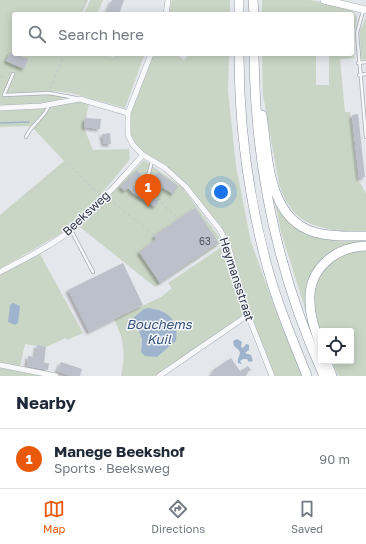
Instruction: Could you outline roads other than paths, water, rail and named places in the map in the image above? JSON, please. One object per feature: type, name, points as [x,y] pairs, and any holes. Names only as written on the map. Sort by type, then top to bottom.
[{"type":"highway","points":[[239,0],[239,12]]},
{"type":"highway","points":[[254,0],[254,12]]},
{"type":"highway","points":[[239,56],[245,154],[258,232],[266,263],[284,319],[307,376]]},
{"type":"highway","points":[[254,56],[254,79],[262,166],[274,230],[296,306],[324,376]]},
{"type":"highway","points":[[254,79],[260,100],[273,184],[276,195],[292,221],[313,232],[339,236],[366,236]]},
{"type":"highway","points":[[318,338],[309,301],[310,287],[315,276],[321,266],[336,254],[354,247],[366,246]]},
{"type":"highway","points":[[327,364],[332,376]]},
{"type":"street","points":[[166,12],[168,0]]},
{"type":"street","points":[[324,0],[365,10]]},
{"type":"street","name":"Heymansstraat","points":[[149,56],[128,113],[128,135],[133,145],[143,155],[165,168],[186,187],[220,230],[228,245],[248,315],[272,376]]},
{"type":"street","points":[[0,108],[49,104],[80,99],[128,113]]},
{"type":"street","name":"Beeksweg","points":[[0,272],[55,241],[71,230],[143,155]]},
{"type":"street","points":[[159,376],[248,315]]},
{"type":"street","points":[[0,365],[56,376]]},
{"type":"lane","points":[[365,10],[357,32],[359,75],[366,137]]},
{"type":"lane","points":[[358,63],[366,62]]},
{"type":"lane","points":[[13,74],[4,95],[49,93],[80,99]]},
{"type":"lane","points":[[359,75],[366,74]]},
{"type":"lane","points":[[26,137],[33,124],[48,109],[49,104]]},
{"type":"lane","points":[[140,187],[149,173],[152,160]]},
{"type":"lane","points":[[71,230],[93,272]]},
{"type":"water","points":[[13,303],[20,306],[18,323],[15,325],[8,322],[10,305]]},
{"type":"water","name":"Bouchems Kuil","points":[[149,308],[162,311],[167,314],[174,322],[176,327],[176,341],[157,357],[145,356],[141,352],[142,339],[133,318],[144,309]]},
{"type":"water","points":[[237,339],[242,342],[241,347],[243,348],[246,344],[249,345],[249,350],[245,353],[251,355],[253,361],[249,362],[247,359],[243,359],[240,361],[242,364],[238,363],[240,353],[234,346],[233,341]]},
{"type":"waterway","points":[[0,123],[29,122]]},
{"type":"waterway","points":[[75,222],[99,198]]},
{"type":"place","name":"Manege Beekshof","points":[[148,207]]}]
